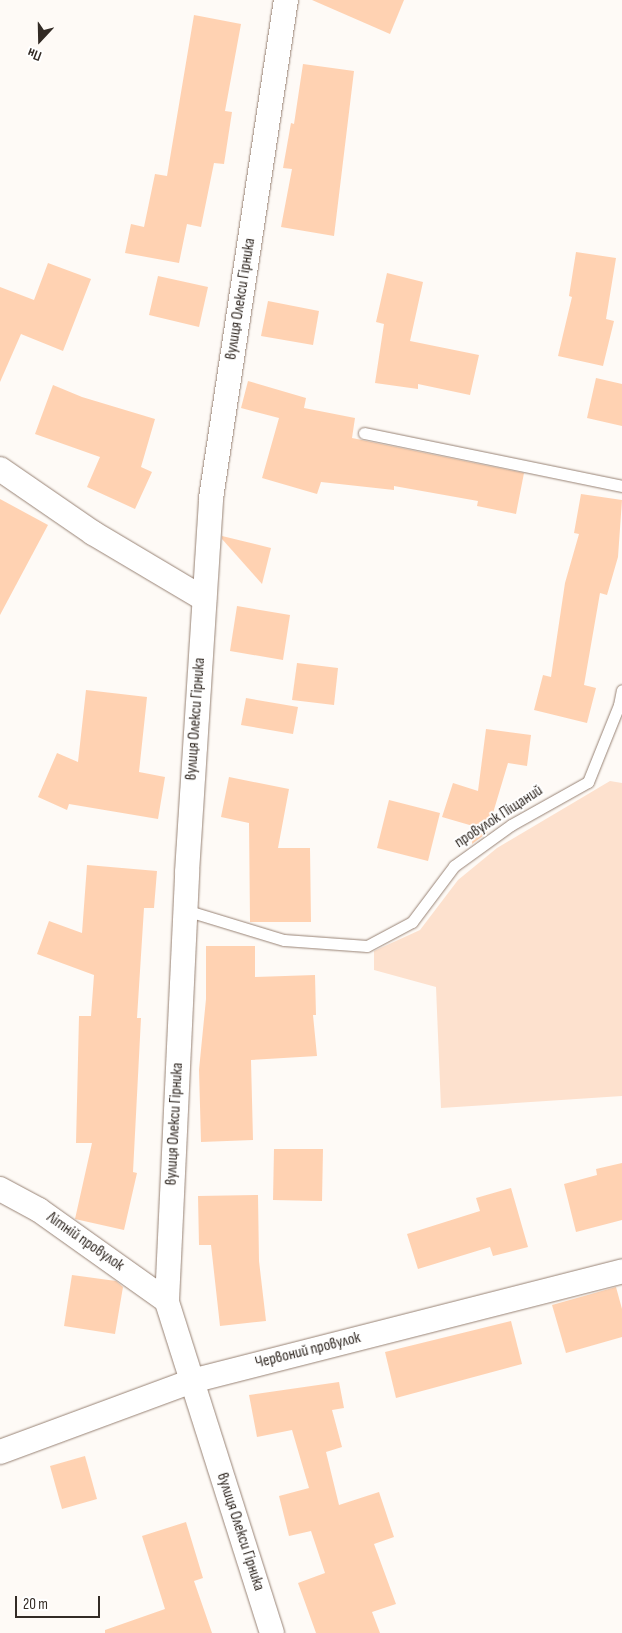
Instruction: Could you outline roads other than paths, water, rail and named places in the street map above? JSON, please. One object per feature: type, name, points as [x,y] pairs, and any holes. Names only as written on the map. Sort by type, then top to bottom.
[{"type":"street","name":"вулиця Олекси Гірника","points":[[272,1633],[167,1301],[185,910],[210,498],[286,0]]},
{"type":"street","points":[[0,470],[93,533],[204,599]]},
{"type":"street","name":"Літній провулок","points":[[0,1189],[40,1210],[167,1301]]},
{"type":"street","name":"Червоний провулок","points":[[0,1452],[192,1381],[622,1271]]},
{"type":"lane","points":[[364,433],[622,486]]},
{"type":"lane","name":"провулок Піщаний","points":[[185,910],[284,940],[367,946],[412,922],[454,866],[512,825],[588,782],[622,690]]}]
